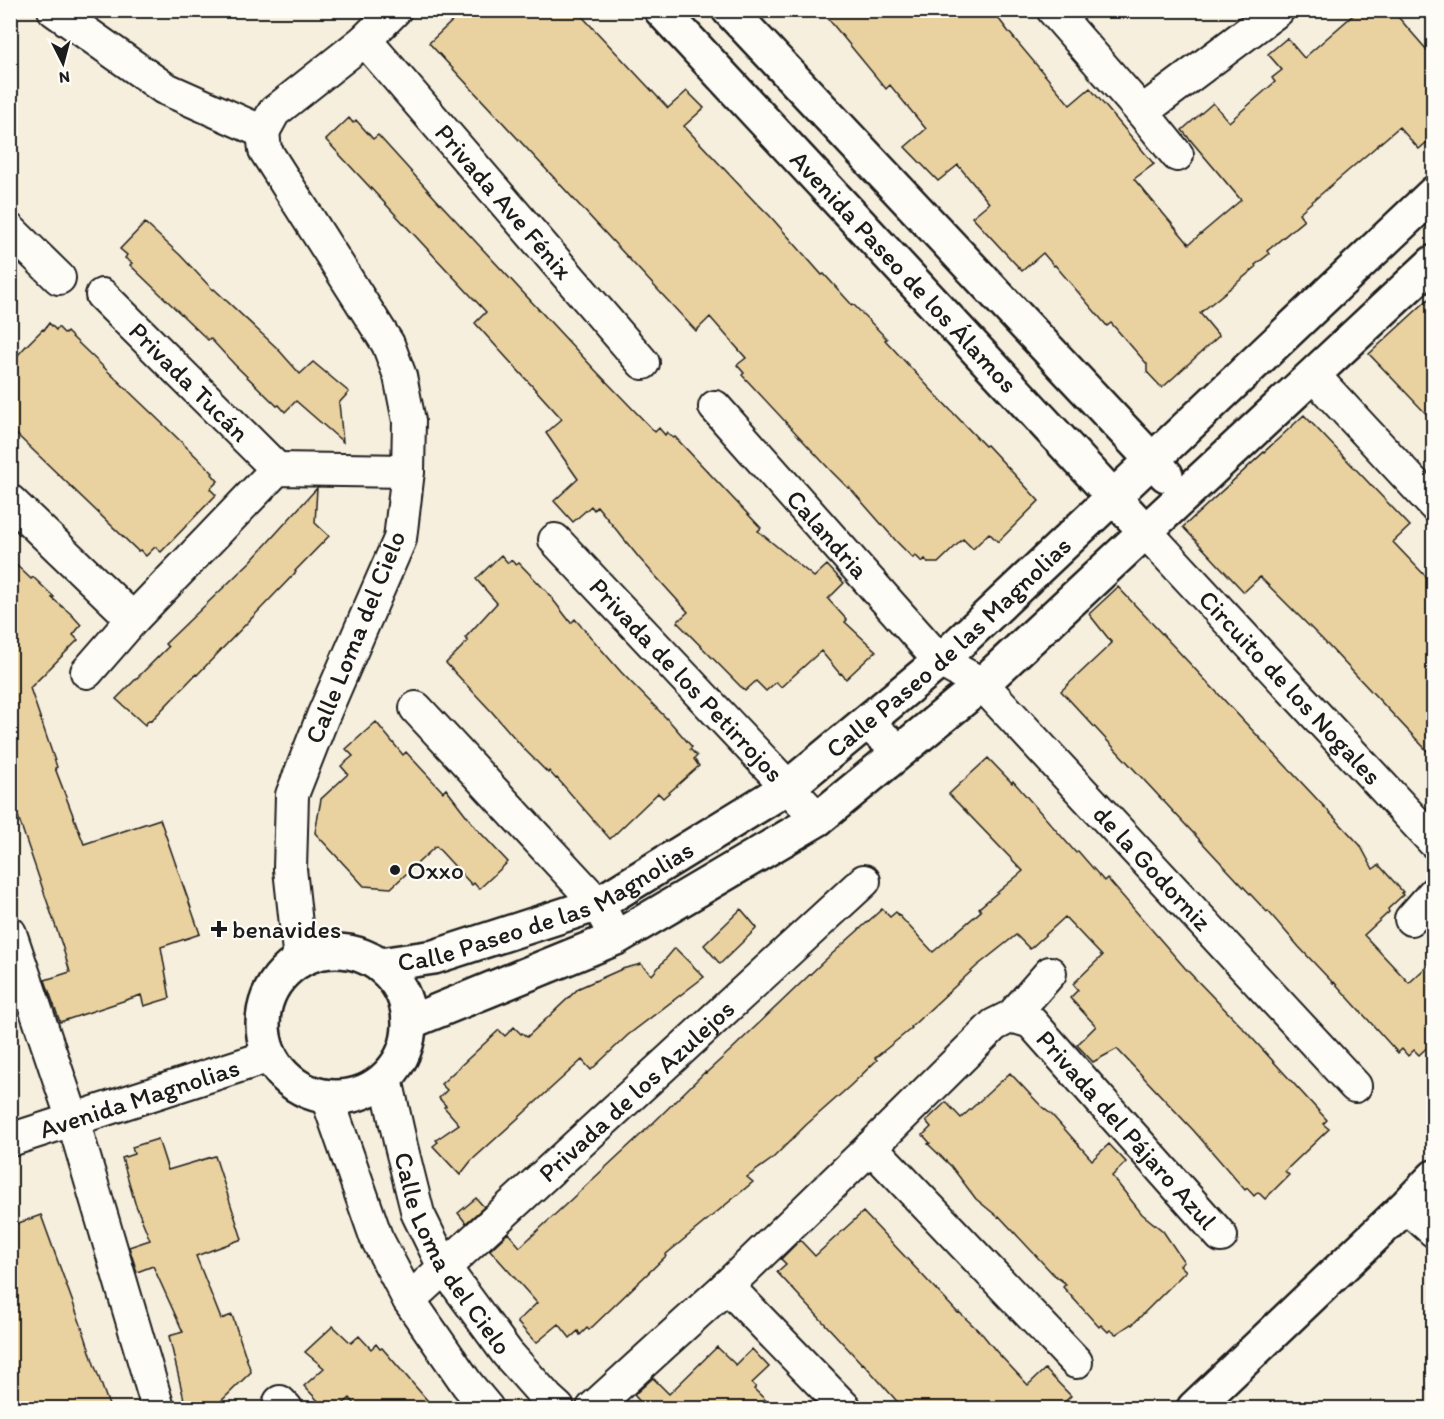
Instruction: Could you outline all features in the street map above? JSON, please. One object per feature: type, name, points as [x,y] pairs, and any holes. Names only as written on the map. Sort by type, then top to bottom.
[{"type":"street","points":[[54,10],[164,88],[264,132],[274,112],[365,40],[395,10]]},
{"type":"street","name":"Avenida Paseo de los Álamos","points":[[661,10],[1146,532]]},
{"type":"street","name":"Avenida Paseo de los Álamos","points":[[729,10],[1184,494]]},
{"type":"street","points":[[1053,10],[1177,155]]},
{"type":"street","points":[[1142,112],[1278,10]]},
{"type":"street","name":"Privada Ave Fénix","points":[[365,40],[643,363]]},
{"type":"street","name":"Calle Loma del Cielo","points":[[264,132],[265,150],[388,344],[400,376],[409,421],[408,471],[400,539],[322,716],[292,795],[290,869],[300,961]]},
{"type":"street","name":"Calle Paseo de las Magnolias","points":[[380,965],[434,957],[598,904],[788,787],[940,661],[1434,194]]},
{"type":"street","points":[[10,230],[59,278]]},
{"type":"street","name":"Calle Paseo de las Magnolias","points":[[410,1022],[616,938],[818,819],[982,684],[1434,262]]},
{"type":"street","name":"Privada Tucán","points":[[102,295],[277,469]]},
{"type":"street","points":[[1313,375],[1434,505]]},
{"type":"street","name":"Calandria","points":[[715,407],[940,661]]},
{"type":"street","points":[[87,672],[133,619],[277,469],[408,471]]},
{"type":"street","points":[[10,501],[133,619]]},
{"type":"street","name":"Circuito de los Nogales","points":[[1146,532],[1434,842]]},
{"type":"street","name":"Privada de los Petirrojos","points":[[555,540],[818,819]]},
{"type":"street","name":"de la Godorniz","points":[[940,661],[982,684],[1355,1086]]},
{"type":"street","points":[[416,708],[598,904],[616,938]]},
{"type":"street","points":[[866,723],[900,751]]},
{"type":"street","name":"Privada de los Azulejos","points":[[409,1300],[864,880]]},
{"type":"street","points":[[1411,919],[1434,893]]},
{"type":"street","points":[[10,933],[73,1120],[158,1408]]},
{"type":"street","points":[[326,951],[354,953],[380,965],[396,981],[406,1000],[410,1022],[408,1042],[400,1062],[386,1079],[368,1090],[348,1097],[327,1097],[304,1090],[284,1076],[270,1056],[263,1036],[263,1014],[270,993],[282,974],[300,961],[326,951]]},
{"type":"street","points":[[1012,1016],[1050,973]]},
{"type":"street","name":"Privada del Pájaro Azul","points":[[593,1408],[727,1286],[994,1024],[1012,1016],[1032,1022],[1221,1236]]},
{"type":"street","name":"Avenida Magnolias","points":[[10,1140],[270,1056]]},
{"type":"street","name":"Calle Loma del Cielo","points":[[386,1079],[400,1146],[418,1214],[444,1267],[507,1353],[558,1408]]},
{"type":"street","points":[[327,1097],[376,1237],[409,1300],[467,1384],[487,1408]]},
{"type":"street","points":[[871,1147],[1076,1362]]},
{"type":"street","points":[[1194,1408],[1434,1177]]},
{"type":"street","points":[[1406,1206],[1434,1231]]},
{"type":"street","points":[[727,1286],[845,1408]]},
{"type":"building","points":[[464,10],[576,10],[668,108],[687,91],[704,108],[684,126],[770,216],[822,275],[824,274],[887,339],[885,340],[936,395],[1039,501],[998,542],[989,533],[973,549],[963,539],[938,563],[928,563],[925,559],[922,562],[915,555],[913,558],[742,375],[744,373],[737,365],[746,358],[710,317],[696,331],[429,43]]},
{"type":"building","points":[[821,10],[992,10],[1070,105],[1090,88],[1123,127],[1154,164],[1134,179],[1189,244],[1241,200],[1182,130],[1213,103],[1229,122],[1275,82],[1272,78],[1282,70],[1268,54],[1287,38],[1304,58],[1359,10],[1392,10],[1434,58],[1434,136],[1419,149],[1399,127],[1299,213],[1304,220],[1267,251],[1269,254],[1255,265],[1256,267],[1200,313],[1219,336],[1162,388],[1147,372],[1147,364],[1111,323],[1107,326],[1043,253],[1022,271],[972,217],[989,203],[958,165],[938,181],[905,147],[926,129],[890,85],[886,89]]},
{"type":"building","points":[[349,118],[353,123],[356,120],[373,139],[378,135],[596,371],[655,432],[659,428],[665,435],[667,432],[673,438],[675,437],[761,528],[758,531],[814,577],[827,565],[844,583],[828,599],[847,620],[845,622],[876,651],[846,679],[821,651],[781,687],[776,682],[766,691],[756,681],[745,691],[677,622],[688,612],[640,559],[597,506],[594,510],[591,506],[573,522],[554,501],[578,479],[546,433],[562,419],[475,323],[486,312],[326,140]]},
{"type":"building","points":[[145,223],[213,290],[277,348],[300,374],[313,362],[349,392],[339,403],[343,442],[296,401],[285,412],[279,405],[277,406],[210,338],[208,340],[130,265],[132,263],[125,258],[127,255],[120,249]]},
{"type":"building","points":[[1434,294],[1434,422],[1369,354]]},
{"type":"building","points":[[49,323],[56,330],[58,327],[65,334],[67,332],[213,473],[218,481],[210,489],[216,495],[161,552],[155,547],[146,556],[140,550],[138,551],[10,428],[10,364]]},
{"type":"building","points":[[1304,415],[1410,526],[1393,542],[1434,585],[1434,758],[1260,577],[1244,592],[1183,527]]},
{"type":"building","points":[[317,488],[315,523],[329,536],[197,675],[145,725],[116,699],[168,647],[165,644],[251,561]]},
{"type":"building","points":[[501,555],[508,563],[511,560],[516,565],[519,563],[547,592],[571,623],[575,619],[621,672],[672,724],[697,756],[694,759],[699,766],[663,798],[658,793],[610,839],[557,778],[549,771],[548,773],[526,751],[446,663],[468,641],[465,638],[497,603],[476,579]]},
{"type":"building","points":[[10,559],[31,579],[33,577],[81,625],[73,635],[78,640],[30,688],[57,767],[55,768],[84,844],[160,819],[200,934],[161,947],[170,998],[144,1006],[141,995],[60,1022],[45,980],[70,972],[10,793]]},
{"type":"building","points":[[1118,587],[1360,845],[1373,869],[1379,865],[1403,892],[1401,893],[1403,895],[1388,909],[1389,912],[1364,935],[1409,983],[1434,960],[1434,1041],[1419,1055],[1414,1050],[1408,1056],[1402,1049],[1398,1053],[1061,691],[1112,643],[1089,614]]},
{"type":"building","points":[[376,722],[403,755],[406,752],[443,792],[446,789],[476,828],[508,862],[479,889],[474,883],[472,885],[436,846],[391,888],[364,886],[315,833],[321,799],[348,774],[341,766],[353,756],[346,749]]},
{"type":"building","points":[[988,758],[1012,783],[1013,781],[1076,853],[1078,851],[1104,881],[1107,878],[1185,968],[1327,1120],[1323,1124],[1329,1129],[1285,1171],[1289,1175],[1265,1199],[1258,1192],[1254,1196],[1247,1188],[1245,1190],[1194,1131],[1117,1049],[1093,1062],[1077,1045],[1096,1026],[1070,998],[1078,990],[1073,984],[1102,956],[1065,917],[1030,949],[1016,935],[977,966],[912,1028],[875,1058],[877,1060],[772,1159],[747,1177],[753,1182],[665,1255],[589,1330],[587,1328],[580,1335],[578,1331],[570,1338],[559,1324],[536,1343],[517,1322],[537,1303],[490,1250],[508,1233],[520,1247],[882,909],[890,917],[896,912],[933,952],[981,911],[979,908],[1023,871],[949,794]]},
{"type":"building","points":[[741,909],[757,928],[720,964],[704,945]]},
{"type":"building","points":[[675,948],[704,977],[628,1035],[591,1070],[582,1060],[471,1161],[460,1175],[433,1146],[438,1142],[436,1140],[459,1124],[439,1098],[447,1090],[441,1084],[499,1030],[505,1036],[514,1027],[527,1037],[579,988],[622,969],[641,964],[652,975]]},
{"type":"building","points":[[1010,1073],[1092,1160],[1109,1144],[1126,1162],[1112,1176],[1142,1214],[1163,1231],[1184,1262],[1180,1265],[1186,1271],[1132,1325],[1116,1334],[1110,1330],[1108,1332],[1101,1325],[1099,1327],[1063,1287],[1066,1284],[1053,1274],[999,1216],[976,1199],[951,1166],[928,1144],[930,1143],[923,1135],[931,1127],[926,1121],[946,1102],[961,1118]]},
{"type":"building","points":[[158,1139],[168,1170],[215,1156],[242,1239],[196,1256],[221,1319],[232,1315],[251,1372],[214,1408],[186,1408],[169,1336],[183,1332],[153,1266],[137,1272],[129,1247],[150,1240],[135,1203],[122,1158],[134,1154],[132,1147]]},
{"type":"building","points":[[476,1198],[484,1207],[466,1223],[458,1213]]},
{"type":"building","points":[[863,1212],[958,1313],[983,1335],[1028,1385],[1045,1369],[1071,1396],[1058,1408],[903,1408],[777,1272],[786,1264],[781,1259],[800,1240],[815,1256]]},
{"type":"building","points":[[41,1215],[110,1408],[10,1408],[10,1249],[13,1248],[10,1240],[10,1226]]},
{"type":"building","points":[[333,1326],[351,1343],[359,1336],[371,1349],[376,1344],[380,1349],[382,1348],[434,1408],[358,1408],[350,1398],[338,1408],[325,1408],[304,1386],[324,1368],[305,1352]]},
{"type":"building","points":[[717,1347],[736,1365],[752,1349],[769,1367],[752,1383],[756,1387],[754,1389],[774,1408],[646,1408],[634,1395],[653,1378],[669,1394]]},
{"type":"place","name":"Oxxo","points":[[395,870]]},
{"type":"place","name":"benavides","points":[[219,929]]}]
